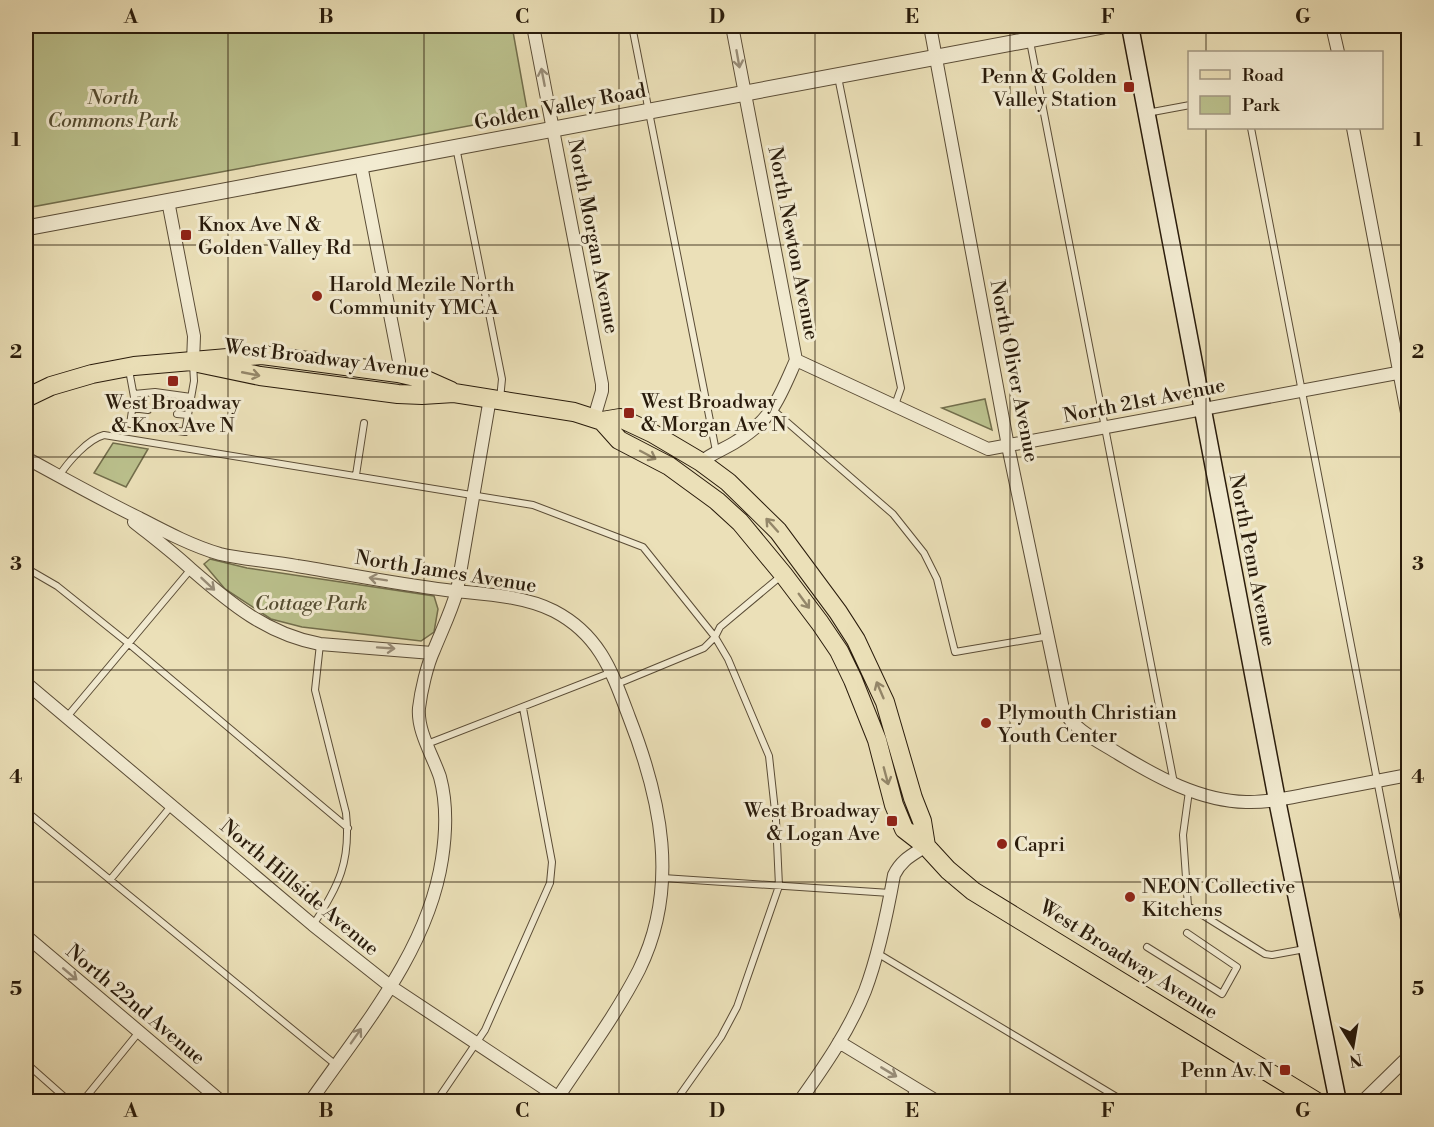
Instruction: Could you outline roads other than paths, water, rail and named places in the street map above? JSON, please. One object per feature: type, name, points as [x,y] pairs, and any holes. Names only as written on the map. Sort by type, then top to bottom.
[{"type":"main road","name":"North Penn Avenue","points":[[1130,26],[1277,800],[1338,1101]]},
{"type":"main road","name":"West Broadway Avenue","points":[[26,398],[51,386],[92,374],[128,367],[262,355],[398,373],[424,379],[454,393]]},
{"type":"main road","name":"West Broadway Avenue","points":[[194,362],[261,376],[398,394],[454,393],[574,412],[598,420],[620,418],[652,433],[700,462],[728,482],[778,531],[856,640],[885,702],[922,821],[926,846]]},
{"type":"main road","name":"West Broadway Avenue","points":[[598,420],[619,440],[669,466],[717,501],[740,522],[783,574],[838,651],[866,709],[877,740],[894,805],[904,829],[926,846],[948,870],[973,891],[1317,1101]]},
{"type":"street","name":"North Morgan Avenue","points":[[533,26],[602,384],[598,420]]},
{"type":"street","name":"North Newton Avenue","points":[[700,462],[735,442],[761,423],[773,410],[796,360],[732,26]]},
{"type":"street","name":"North Oliver Avenue","points":[[930,26],[1008,446],[1063,709],[1070,721],[1132,762],[1174,784]]},
{"type":"street","name":"Golden Valley Road","points":[[26,228],[936,56],[1029,32],[1103,26]]},
{"type":"street","points":[[1332,26],[1338,51]]},
{"type":"street","points":[[1353,129],[1404,372],[1408,418]]},
{"type":"street","points":[[361,165],[399,361],[398,373]]},
{"type":"street","points":[[168,201],[194,336],[194,362]]},
{"type":"street","name":"North 21st Avenue","points":[[796,360],[988,449],[1404,372]]},
{"type":"street","points":[[310,1101],[390,986],[420,933],[434,893],[442,860],[443,795],[441,781],[427,745],[419,709],[432,652],[452,610],[457,591],[472,494],[495,399]]},
{"type":"street","name":"North James Avenue","points":[[26,458],[167,533],[220,554],[504,597],[550,609],[570,620],[592,638],[614,678],[641,748],[654,790],[661,827],[663,878],[651,939],[640,967],[629,989],[559,1100]]},
{"type":"street","name":"North James Avenue","points":[[115,506],[220,596],[247,615],[275,630],[306,642],[320,644],[432,652]]},
{"type":"street","name":"North Hillside Avenue","points":[[26,683],[313,925],[390,986],[559,1100]]},
{"type":"street","points":[[1174,784],[1190,790],[1244,802],[1277,800],[1408,776]]},
{"type":"street","points":[[799,1101],[839,1042],[864,991],[877,952],[898,867],[903,860],[926,846]]},
{"type":"street","name":"North 22nd Avenue","points":[[26,936],[222,1101]]},
{"type":"street","points":[[839,1042],[938,1101]]},
{"type":"street","points":[[1362,1101],[1408,1057]]},
{"type":"lane","points":[[632,26],[716,451]]},
{"type":"lane","points":[[1029,32],[1174,784]]},
{"type":"lane","points":[[837,75],[900,388],[895,405]]},
{"type":"lane","points":[[1146,113],[1188,105]]},
{"type":"lane","points":[[1251,129],[1408,940]]},
{"type":"lane","points":[[456,147],[502,379],[495,399]]},
{"type":"lane","points":[[128,367],[134,394],[130,424],[186,432],[194,362]]},
{"type":"lane","points":[[134,394],[155,392],[191,397]]},
{"type":"lane","points":[[132,408],[148,410]]},
{"type":"lane","points":[[773,410],[893,514],[924,553],[937,579],[955,652],[1049,636]]},
{"type":"lane","points":[[177,414],[188,416]]},
{"type":"lane","points":[[356,475],[364,423]]},
{"type":"lane","points":[[59,476],[67,463],[97,437],[104,435],[533,505],[642,547],[715,638],[728,659],[769,756],[776,820],[778,886],[733,1016],[675,1101]]},
{"type":"lane","points":[[26,568],[57,586],[128,643],[348,828]]},
{"type":"lane","points":[[66,718],[191,569]]},
{"type":"lane","points":[[427,745],[523,708],[704,648],[715,638],[720,627],[783,574]]},
{"type":"lane","points":[[838,651],[856,640]]},
{"type":"lane","points":[[313,925],[335,891],[347,854],[348,828],[315,690],[320,644]]},
{"type":"lane","points":[[436,1101],[485,1030],[550,883],[552,862],[523,708]]},
{"type":"lane","points":[[1190,790],[1183,835],[1188,906],[1265,954],[1272,955],[1307,948]]},
{"type":"lane","points":[[110,880],[172,806]]},
{"type":"lane","points":[[26,811],[336,1065]]},
{"type":"lane","points":[[663,878],[891,893]]},
{"type":"lane","points":[[1147,947],[1222,994],[1237,967],[1187,933]]},
{"type":"lane","points":[[877,952],[1125,1101]]},
{"type":"lane","points":[[81,1101],[139,1032]]},
{"type":"lane","points":[[26,1063],[70,1101]]},
{"type":"lane","points":[[907,1101],[915,1087]]},
{"type":"place","name":"Penn & Golden Valley Station","points":[[1129,87]]},
{"type":"place","name":"Knox Ave N & Golden Valley Rd","points":[[186,235]]},
{"type":"place","name":"Harold Mezile North Community YMCA","points":[[317,296]]},
{"type":"place","name":"West Broadway & Knox Ave N","points":[[173,381]]},
{"type":"place","name":"West Broadway & Morgan Ave N","points":[[629,413]]},
{"type":"place","name":"Plymouth Christian Youth Center","points":[[986,723]]},
{"type":"place","name":"West Broadway & Logan Ave","points":[[892,821]]},
{"type":"place","name":"Capri","points":[[1002,844]]},
{"type":"place","name":"NEON Collective Kitchens","points":[[1130,897]]},
{"type":"place","name":"Penn Av N","points":[[1285,1070]]},
{"type":"park label","name":"North Commons Park","points":[[113,108]]},
{"type":"park label","name":"Cottage Park","points":[[311,603]]}]
